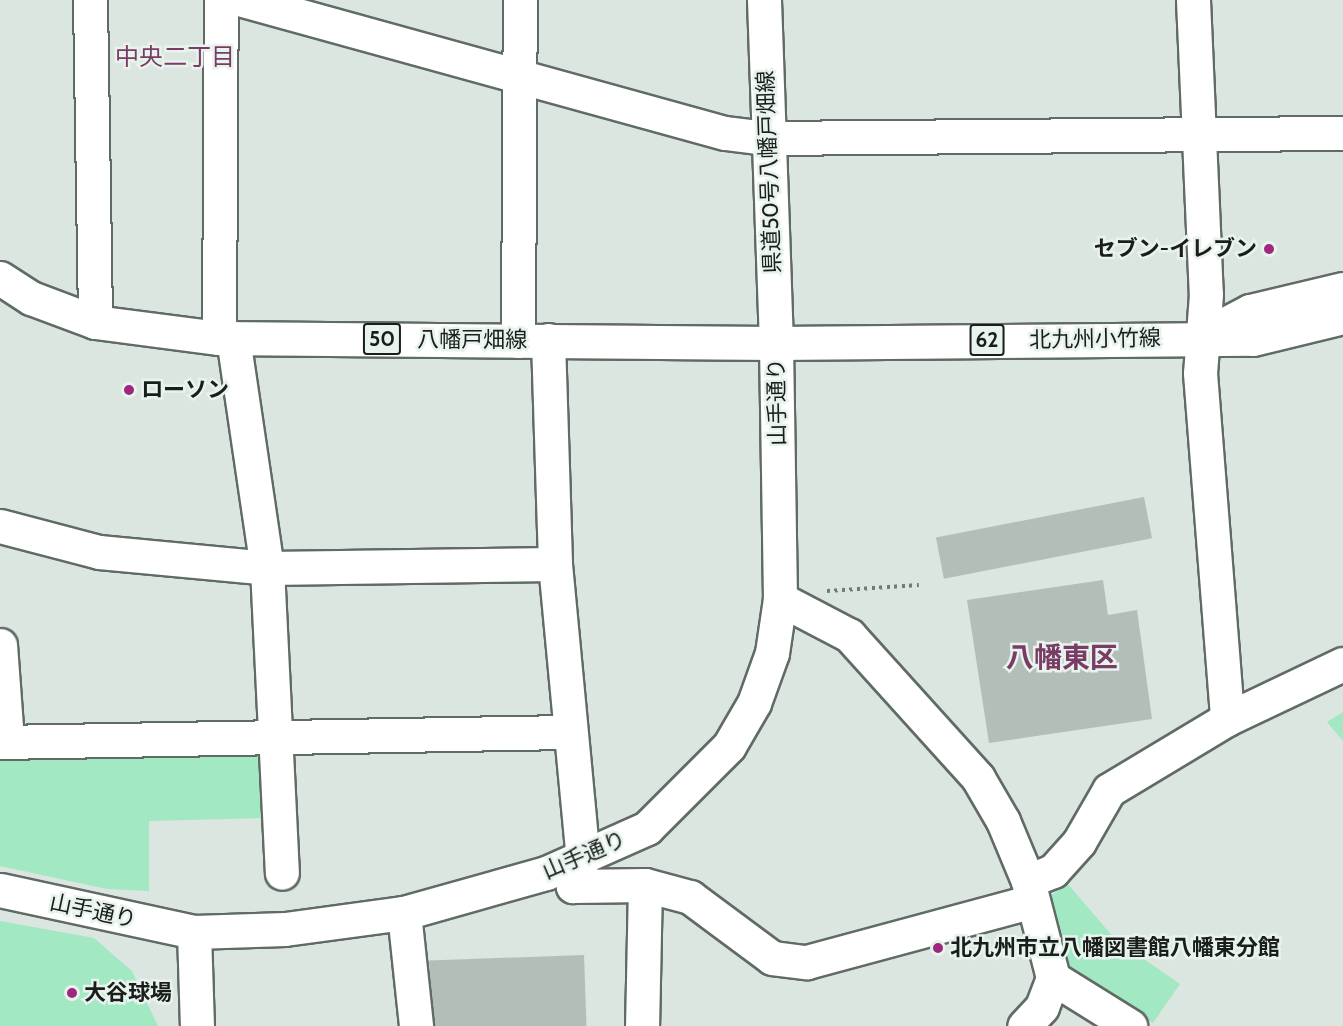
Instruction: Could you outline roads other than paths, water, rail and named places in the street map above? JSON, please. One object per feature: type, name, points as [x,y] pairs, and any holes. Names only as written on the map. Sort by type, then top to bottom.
[{"type":"street","points":[[90,0],[95,322]]},
{"type":"street","points":[[221,0],[226,338],[267,568],[282,873]]},
{"type":"street","points":[[243,0],[522,74],[725,133],[765,138],[1200,131],[1343,133]]},
{"type":"street","points":[[520,0],[533,340],[555,564],[567,732],[583,858],[573,886],[645,885],[690,897],[772,958],[807,962],[1029,891],[1053,871],[1079,842],[1109,790],[1227,719],[1343,664]]},
{"type":"street","name":"県道50号八幡戸畑線","points":[[764,0],[765,138],[776,343]]},
{"type":"street","points":[[1193,0],[1206,294],[1199,337],[1227,719]]},
{"type":"street","name":"八幡戸畑線","points":[[0,278],[31,298],[95,322],[226,338],[776,343]]},
{"type":"street","name":"北九州小竹線","points":[[1199,337],[1250,311],[1343,289]]},
{"type":"street","name":"北九州小竹線","points":[[776,343],[1199,337],[1253,339],[1343,317]]},
{"type":"street","name":"山手通り","points":[[0,890],[194,932],[285,929],[404,913],[583,858],[647,828],[729,747],[754,703],[772,653],[780,599],[776,343]]},
{"type":"street","points":[[0,526],[99,552],[267,568],[555,564]]},
{"type":"street","points":[[780,599],[849,634],[970,769],[1003,821],[1029,891],[1053,978],[1042,1007],[1024,1026]]},
{"type":"street","points":[[0,645],[3,741],[567,732]]},
{"type":"street","points":[[642,1026],[645,885]]},
{"type":"street","points":[[404,913],[416,1026]]},
{"type":"street","points":[[194,932],[197,1026]]},
{"type":"street","points":[[1053,978],[1130,1026]]},
{"type":"place","name":"セブン-イレブン","points":[[1269,249]]},
{"type":"place","name":"ローソン","points":[[129,390]]},
{"type":"place","name":"北九州市立八幡図書館八幡東分館","points":[[938,948]]},
{"type":"place","name":"大谷球場","points":[[72,993]]},
{"type":"district","name":"中央二丁目","points":[[175,57]]},
{"type":"district","name":"八幡東区","points":[[1062,657]]}]
